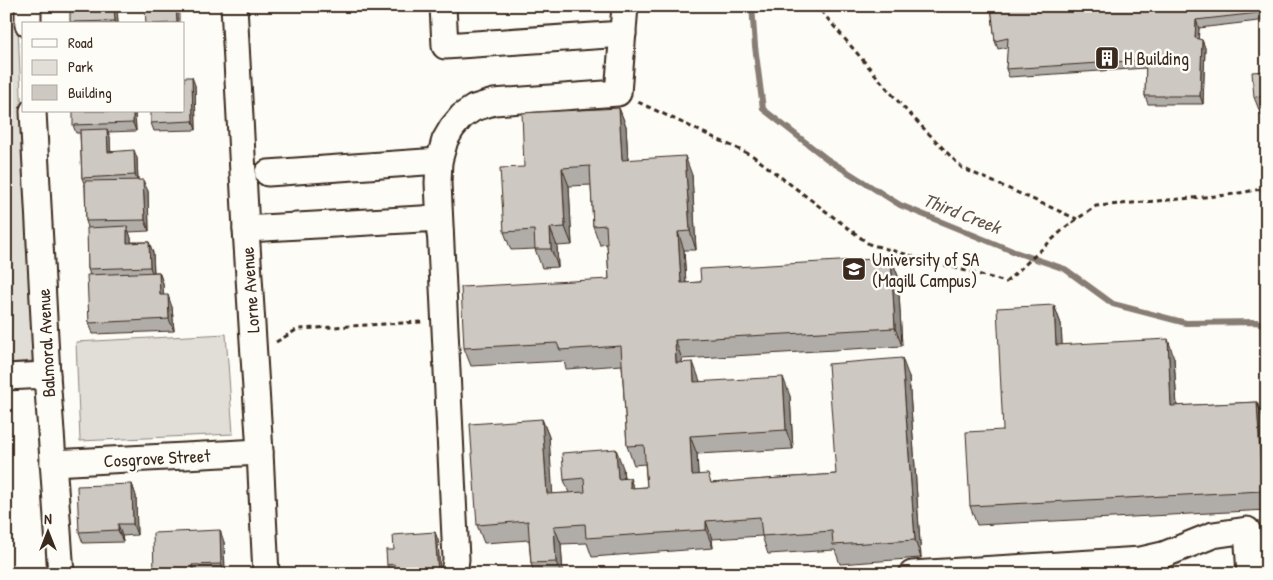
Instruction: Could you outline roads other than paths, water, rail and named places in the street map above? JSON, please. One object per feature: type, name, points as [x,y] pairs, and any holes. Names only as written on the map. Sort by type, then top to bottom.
[{"type":"street","points":[[28,6],[28,22]]},
{"type":"street","name":"Lorne Avenue","points":[[234,6],[266,574]]},
{"type":"street","points":[[443,6],[446,46],[623,34]]},
{"type":"street","points":[[454,574],[456,559],[439,218],[439,161],[452,128],[462,116],[474,108],[494,102],[618,93],[625,6]]},
{"type":"street","name":"Balmoral Avenue","points":[[33,112],[47,375],[61,574]]},
{"type":"street","points":[[268,173],[439,161]]},
{"type":"street","points":[[246,229],[439,218]]},
{"type":"street","points":[[439,218],[462,549],[460,574]]},
{"type":"street","points":[[6,377],[47,375]]},
{"type":"street","name":"Cosgrove Street","points":[[53,463],[260,452]]},
{"type":"street","points":[[912,574],[1141,560],[1163,555],[1213,535],[1247,530],[1250,574]]},
{"type":"waterway","name":"Third Creek","points":[[752,6],[763,109],[827,159],[900,205],[1015,252],[1065,269],[1113,304],[1186,323],[1256,322],[1267,325]]},
{"type":"place","name":"H Building","points":[[1107,58]]},
{"type":"place","name":"University of SA (Magill Campus)","points":[[854,269]]}]
